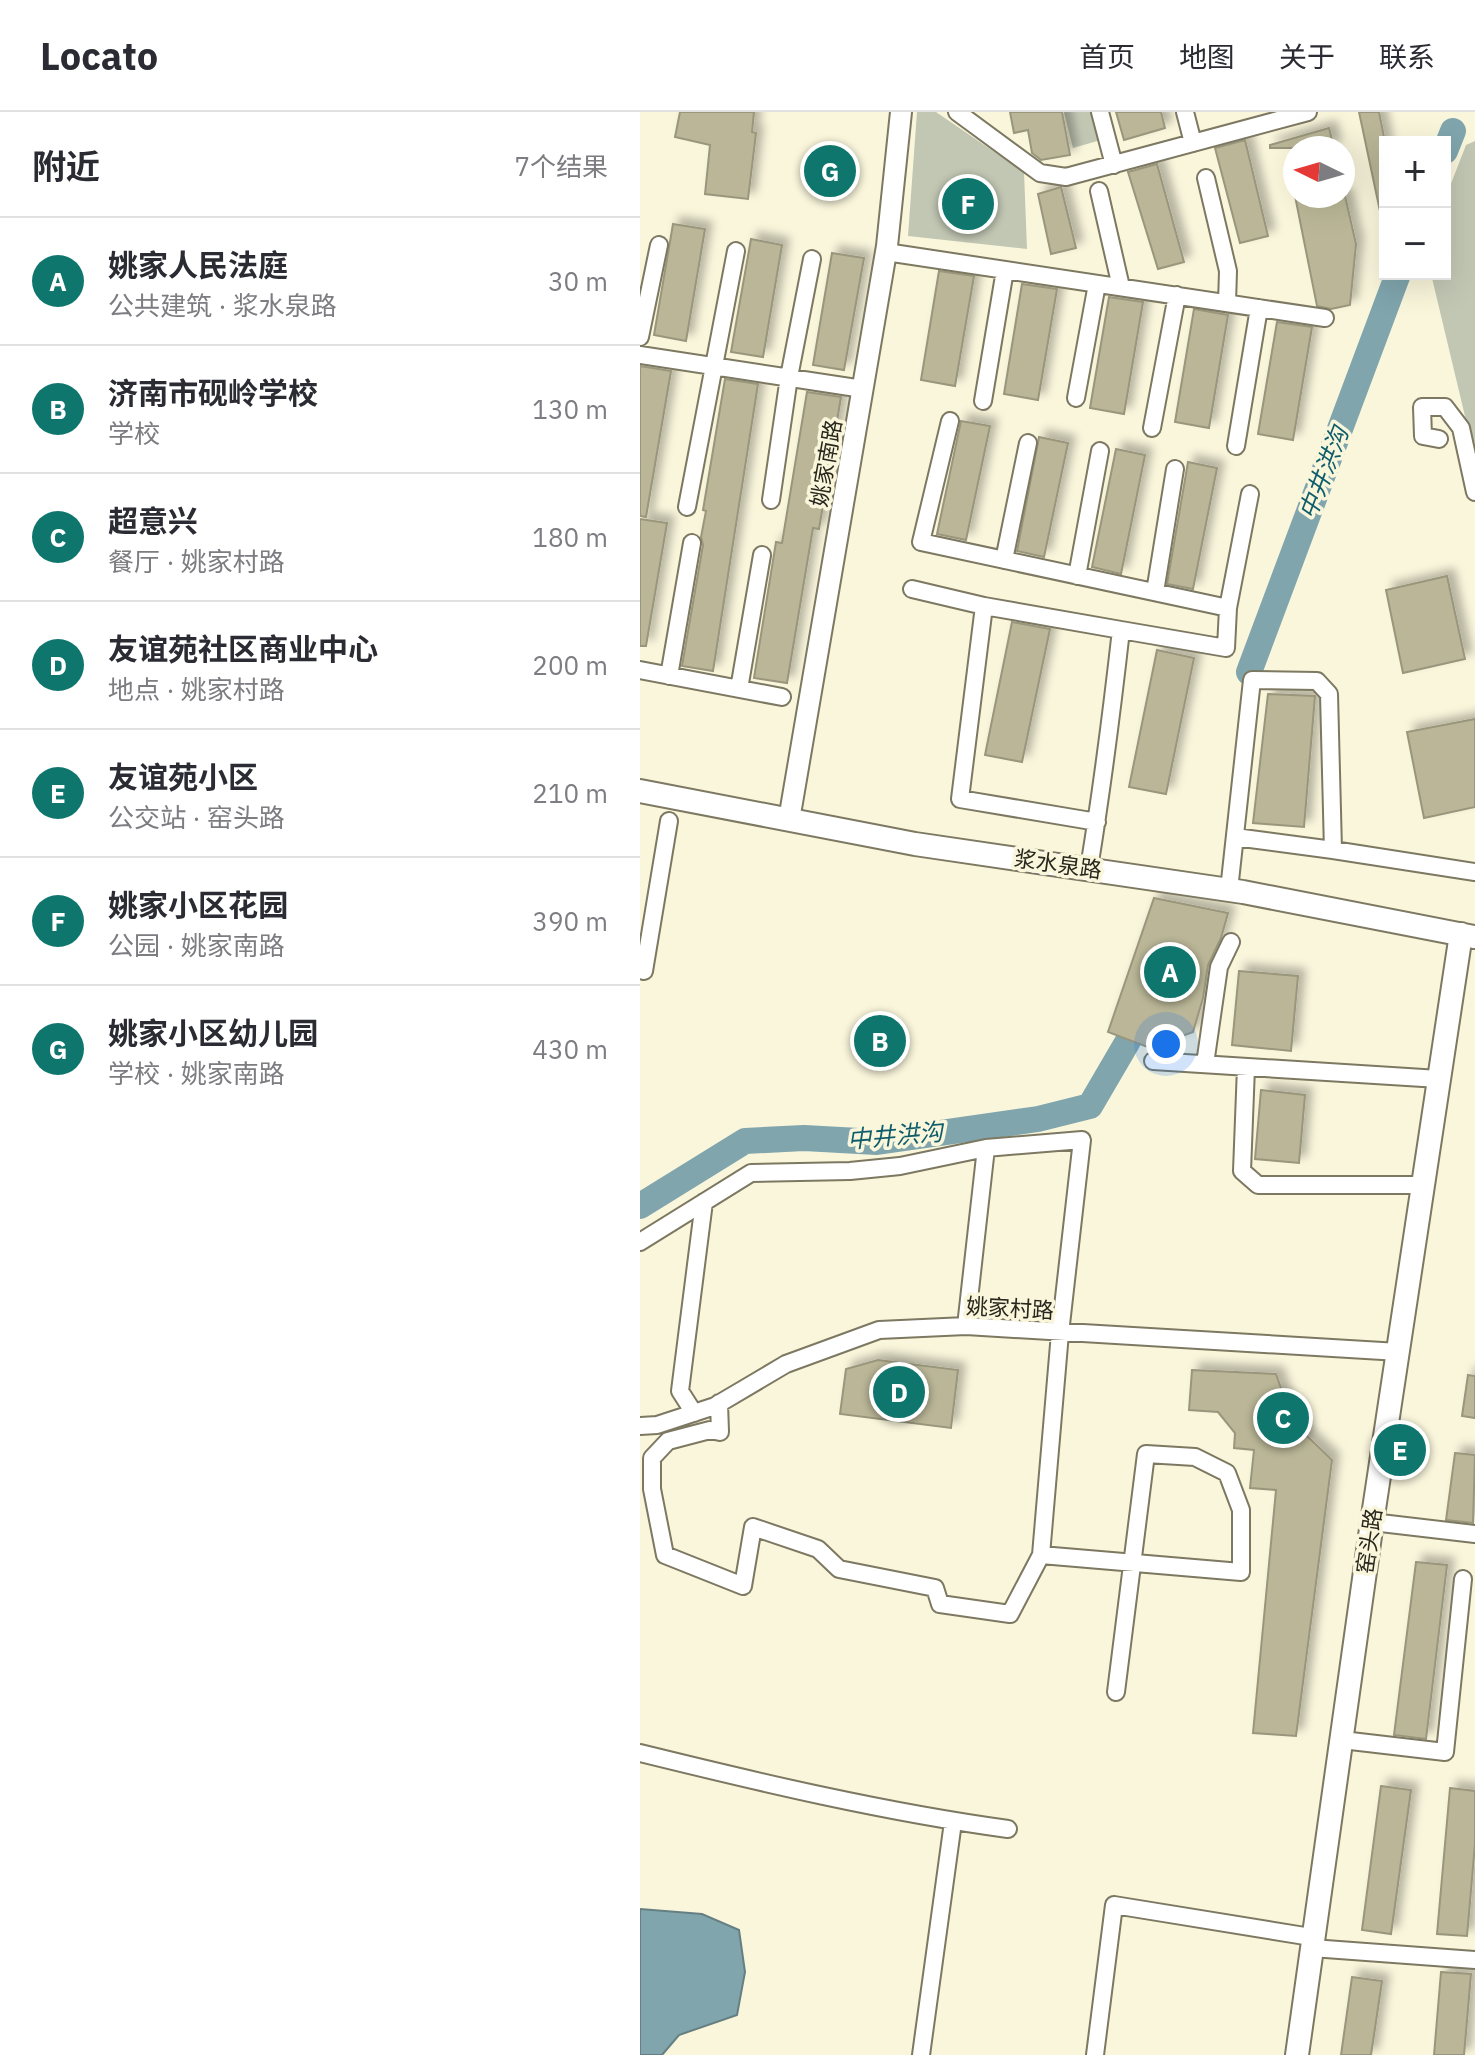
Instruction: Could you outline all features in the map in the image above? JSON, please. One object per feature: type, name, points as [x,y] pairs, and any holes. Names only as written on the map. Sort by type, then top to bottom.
[{"type":"main road","name":"浆水泉路","points":[[640,791],[915,844],[1229,890],[1468,936]]},
{"type":"main road","name":"窑头路","points":[[1297,2055],[1372,1522],[1439,1079],[1468,936]]},
{"type":"street","name":"姚家南路","points":[[789,820],[886,252],[901,112]]},
{"type":"street","points":[[957,112],[1040,173],[1066,177],[1287,115],[1308,112]]},
{"type":"street","points":[[1100,112],[1114,165]]},
{"type":"street","points":[[1185,112],[1193,143]]},
{"type":"street","points":[[1206,178],[1228,271],[1227,303]]},
{"type":"street","points":[[1099,191],[1121,287]]},
{"type":"street","points":[[640,337],[659,245]]},
{"type":"street","points":[[687,507],[736,251]]},
{"type":"street","points":[[886,252],[1325,318]]},
{"type":"street","points":[[771,500],[789,377],[812,259]]},
{"type":"street","points":[[983,401],[1005,270]]},
{"type":"street","points":[[1076,398],[1097,284]]},
{"type":"street","points":[[1152,428],[1177,295]]},
{"type":"street","points":[[1236,446],[1259,308]]},
{"type":"street","points":[[640,355],[863,389]]},
{"type":"street","points":[[1439,439],[1423,436],[1422,407],[1445,407],[1461,428],[1475,492]]},
{"type":"street","points":[[950,421],[921,542],[1228,608]]},
{"type":"street","points":[[1004,560],[1028,443]]},
{"type":"street","points":[[1077,576],[1100,451]]},
{"type":"street","points":[[1155,592],[1175,469]]},
{"type":"street","points":[[912,589],[984,606],[1226,648],[1228,608],[1250,494]]},
{"type":"street","points":[[669,676],[692,543]]},
{"type":"street","points":[[739,689],[762,555]]},
{"type":"street","points":[[984,606],[960,799],[1097,822]]},
{"type":"street","points":[[1089,868],[1121,630]]},
{"type":"street","points":[[640,670],[782,697]]},
{"type":"street","points":[[1229,890],[1252,680],[1317,681],[1329,694],[1333,850]]},
{"type":"street","points":[[640,970],[644,971],[669,821]]},
{"type":"street","points":[[1235,837],[1475,872]]},
{"type":"street","points":[[1205,1064],[1219,967],[1231,942]]},
{"type":"street","points":[[1153,1061],[1439,1079]]},
{"type":"street","points":[[1246,1067],[1242,1171],[1258,1185],[1424,1185]]},
{"type":"street","points":[[640,1242],[751,1173],[850,1171],[900,1166],[986,1148],[1082,1140],[1060,1333],[1041,1555],[1010,1614],[940,1604],[935,1588],[839,1569],[818,1549],[753,1527],[743,1586],[665,1555],[652,1489],[652,1458],[668,1441],[710,1430],[720,1432],[719,1403]]},
{"type":"street","points":[[966,1326],[986,1148]]},
{"type":"street","points":[[694,1413],[680,1391],[704,1202]]},
{"type":"street","name":"姚家村路","points":[[640,1426],[657,1425],[719,1403],[786,1364],[879,1330],[966,1326],[1399,1352]]},
{"type":"street","points":[[1041,1555],[1131,1563],[1241,1572],[1241,1510],[1227,1473],[1195,1457],[1146,1454],[1131,1563],[1116,1692]]},
{"type":"street","points":[[1372,1522],[1475,1534]]},
{"type":"street","points":[[1342,1740],[1445,1752],[1463,1579]]},
{"type":"street","points":[[640,1753],[784,1788],[953,1822],[1008,1829]]},
{"type":"street","points":[[921,2055],[953,1822]]},
{"type":"street","points":[[1095,2055],[1114,1905],[1312,1943],[1475,1960]]},
{"type":"green space","points":[[917,112],[936,112],[1024,172],[1027,249],[908,236]]},
{"type":"green space","points":[[1064,112],[1094,112],[1101,140],[1073,148]]},
{"type":"green space","points":[[1475,141],[1475,458],[1432,280],[1451,280],[1451,184],[1466,145]]},
{"type":"water","points":[[640,1909],[702,1914],[739,1930],[745,1972],[737,2015],[679,2035],[662,2055],[640,2055]]},
{"type":"building","points":[[680,112],[754,112],[752,132],[756,133],[748,199],[705,194],[710,145],[675,137]]},
{"type":"building","points":[[1010,112],[1062,112],[1070,155],[1041,160],[1032,153],[1028,130],[1014,133]]},
{"type":"building","points":[[1116,112],[1161,112],[1165,128],[1124,140]]},
{"type":"building","points":[[1359,112],[1379,112],[1384,136],[1379,136],[1379,206]]},
{"type":"building","points":[[1329,128],[1331,136],[1301,136]]},
{"type":"building","points":[[1245,140],[1268,236],[1240,243],[1215,148]]},
{"type":"building","points":[[1283,141],[1283,148],[1270,148],[1270,145]]},
{"type":"building","points":[[1157,164],[1184,262],[1158,269],[1128,172]]},
{"type":"building","points":[[1061,187],[1076,248],[1051,254],[1038,194]]},
{"type":"building","points":[[1297,208],[1348,208],[1356,244],[1350,305],[1331,309],[1317,306]]},
{"type":"building","points":[[673,224],[705,229],[686,341],[654,335]]},
{"type":"building","points":[[751,239],[782,245],[763,357],[731,352]]},
{"type":"building","points":[[832,253],[864,258],[844,370],[813,365]]},
{"type":"building","points":[[939,271],[974,276],[955,386],[921,380]]},
{"type":"building","points":[[1022,284],[1057,289],[1038,400],[1004,394]]},
{"type":"building","points":[[1109,297],[1143,302],[1124,414],[1090,408]]},
{"type":"building","points":[[1194,309],[1228,315],[1209,428],[1175,422]]},
{"type":"building","points":[[1277,322],[1312,327],[1293,440],[1258,434]]},
{"type":"building","points":[[640,366],[671,371],[646,517],[640,516]]},
{"type":"building","points":[[725,379],[758,384],[713,671],[682,666],[703,545],[701,537],[706,511],[703,510]]},
{"type":"building","points":[[807,392],[841,397],[819,529],[813,528],[787,683],[754,678],[776,542],[782,543]]},
{"type":"building","points":[[961,421],[990,426],[966,540],[937,534]]},
{"type":"building","points":[[1039,437],[1068,443],[1044,557],[1017,551]]},
{"type":"building","points":[[1116,449],[1145,455],[1121,574],[1092,567]]},
{"type":"building","points":[[1188,462],[1217,468],[1193,589],[1167,584]]},
{"type":"building","points":[[640,519],[667,523],[646,646],[640,646]]},
{"type":"building","points":[[1447,576],[1465,659],[1403,673],[1386,590]]},
{"type":"building","points":[[1012,622],[1050,629],[1022,762],[985,755]]},
{"type":"building","points":[[1157,650],[1194,658],[1166,794],[1129,787]]},
{"type":"building","points":[[1268,694],[1315,696],[1304,827],[1253,823]]},
{"type":"building","points":[[1475,719],[1475,807],[1424,818],[1407,732]]},
{"type":"building","points":[[1154,898],[1228,913],[1221,938],[1208,965],[1193,1032],[1150,1048],[1108,1032]]},
{"type":"building","points":[[1239,971],[1298,976],[1291,1051],[1232,1045]]},
{"type":"building","points":[[1261,1090],[1305,1095],[1299,1163],[1255,1159]]},
{"type":"building","points":[[878,1360],[958,1370],[951,1428],[840,1414],[846,1369]]},
{"type":"building","points":[[1192,1370],[1276,1374],[1286,1402],[1305,1434],[1332,1460],[1296,1736],[1253,1733],[1276,1490],[1250,1488],[1254,1450],[1234,1448],[1235,1433],[1218,1412],[1189,1410]]},
{"type":"building","points":[[1468,1375],[1475,1376],[1475,1418],[1462,1416]]},
{"type":"building","points":[[1455,1453],[1475,1455],[1473,1523],[1446,1520]]},
{"type":"building","points":[[1416,1562],[1447,1565],[1426,1739],[1394,1735]]},
{"type":"building","points":[[1381,1786],[1411,1790],[1391,1934],[1362,1930]]},
{"type":"building","points":[[1450,1788],[1475,1791],[1475,1844],[1467,1936],[1437,1934]]},
{"type":"building","points":[[1441,1972],[1471,1974],[1464,2055],[1434,2055]]},
{"type":"building","points":[[1352,1977],[1382,1981],[1371,2055],[1341,2055]]},
{"type":"waterway","name":"中井洪沟","points":[[1451,136],[1453,131]]},
{"type":"waterway","name":"中井洪沟","points":[[1249,672],[1396,280]]},
{"type":"waterway","name":"中井洪沟","points":[[640,1206],[745,1141],[804,1138],[877,1142],[1038,1119],[1090,1106],[1128,1041]]},
{"type":"place","name":"姚家小区幼儿园","points":[[830,171]]},
{"type":"place","name":"姚家小区花园","points":[[968,204]]},
{"type":"place","name":"姚家人民法庭","points":[[1170,972]]},
{"type":"place","name":"济南市砚岭学校","points":[[880,1041]]},
{"type":"place","name":"友谊苑社区商业中心","points":[[899,1392]]},
{"type":"place","name":"超意兴","points":[[1283,1418]]},
{"type":"place","name":"友谊苑小区","points":[[1400,1450]]}]
